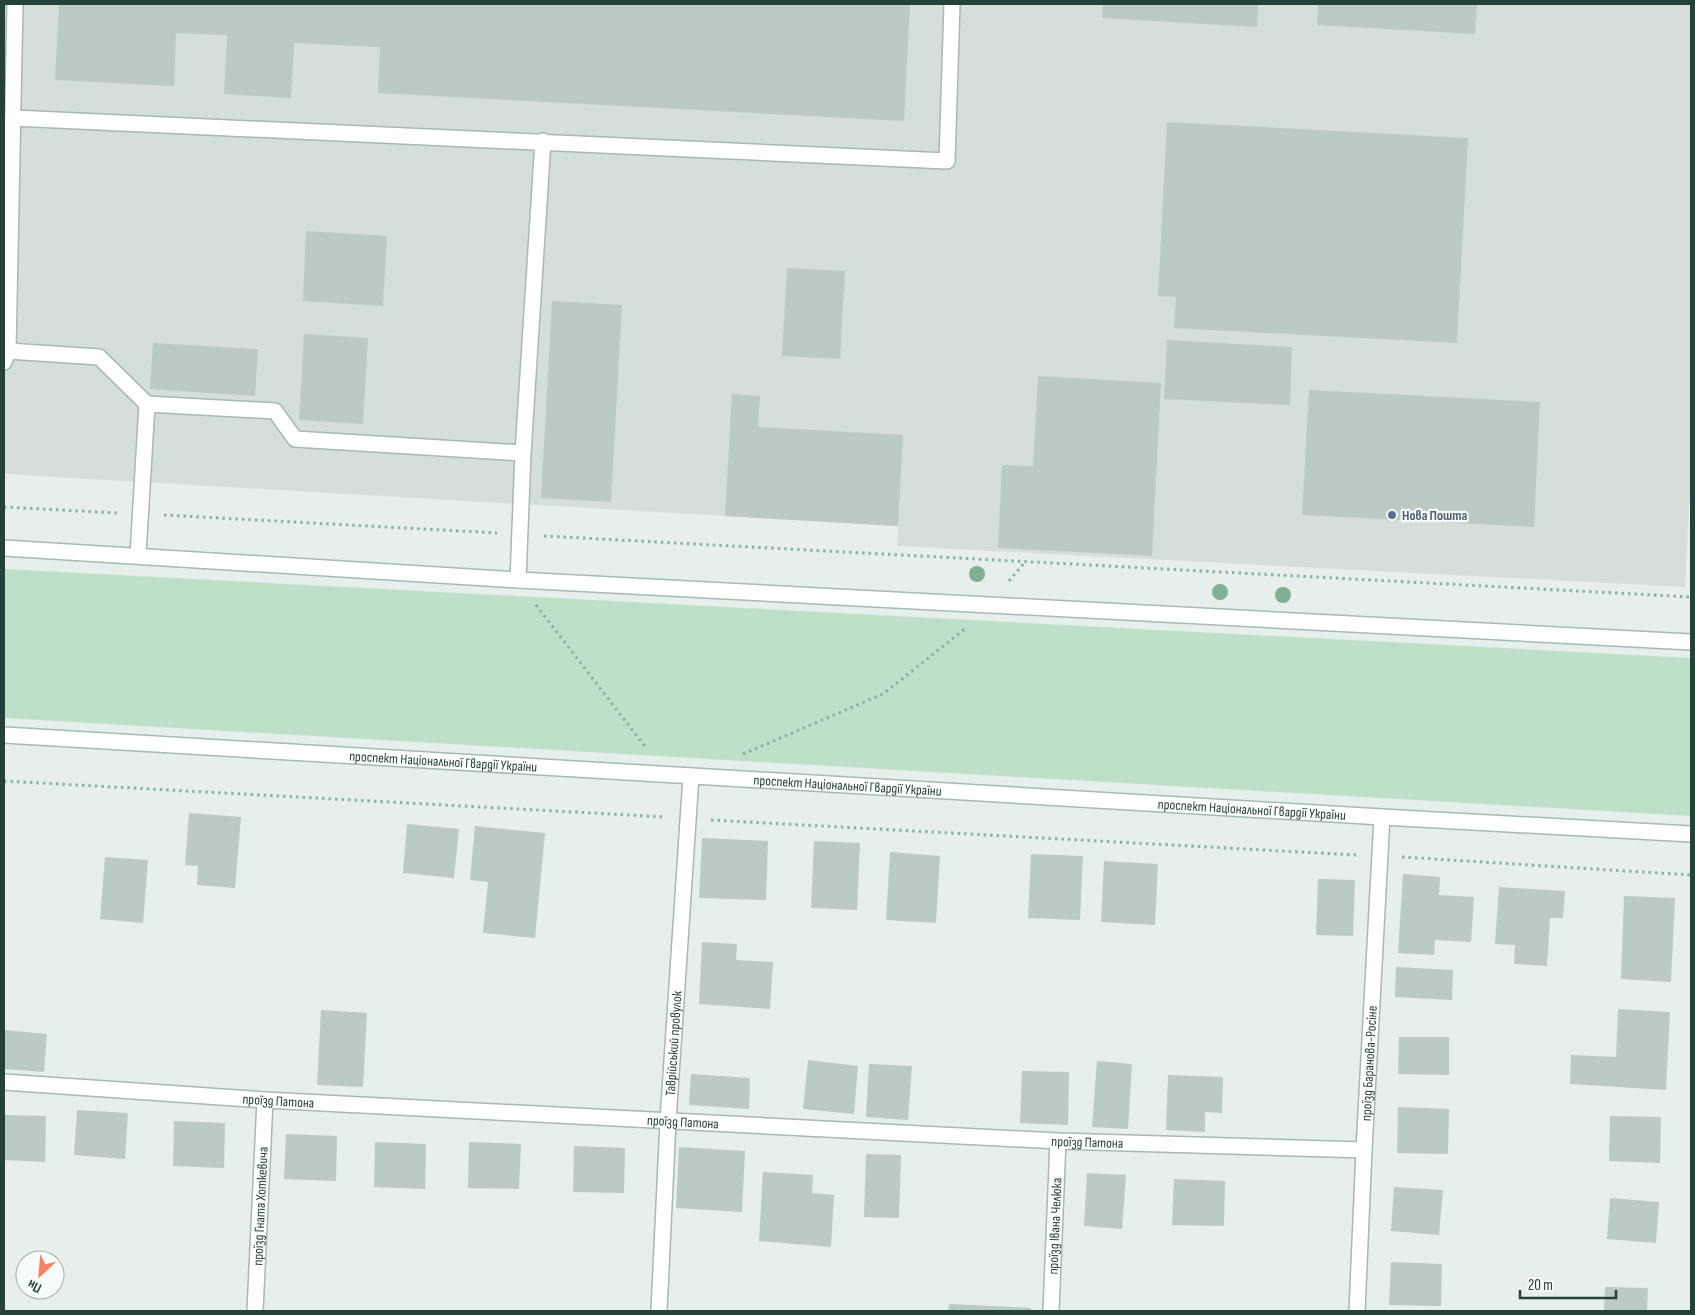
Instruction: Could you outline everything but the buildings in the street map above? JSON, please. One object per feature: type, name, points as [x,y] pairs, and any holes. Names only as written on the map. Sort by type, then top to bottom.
[{"type":"street","points":[[15,4],[14,118],[6,356],[99,357],[147,404],[275,411],[294,440],[523,453]]},
{"type":"street","points":[[14,118],[947,161],[952,4]]},
{"type":"street","points":[[518,580],[523,453],[543,141]]},
{"type":"street","points":[[138,555],[147,404]]},
{"type":"street","points":[[4,548],[518,580],[1691,642]]},
{"type":"street","name":"проспект Національної Гвардії України","points":[[4,735],[1691,834]]},
{"type":"street","name":"Таврійський провулок","points":[[659,1311],[668,1121],[691,776]]},
{"type":"street","name":"проїзд Баранова-Росіне","points":[[1357,1311],[1382,817]]},
{"type":"street","name":"проїзд Патона","points":[[4,1082],[265,1100],[1058,1141],[1364,1150]]},
{"type":"street","name":"проїзд Гната Хоткевича","points":[[255,1311],[265,1100]]},
{"type":"street","name":"проїзд Івана Челюка","points":[[1051,1311],[1058,1141]]},
{"type":"path","points":[[4,507],[1691,597]]},
{"type":"path","points":[[737,756],[883,694],[976,620],[1025,562]]},
{"type":"path","points":[[518,580],[652,756]]},
{"type":"path","points":[[4,781],[1380,856],[1691,875]]},
{"type":"shaded area","points":[[4,4],[1691,4],[1691,472],[1685,587],[897,546],[898,526],[4,474]]},
{"type":"green space","points":[[4,569],[1691,658],[1691,816],[4,718]]},
{"type":"place","name":"Нова Пошта","points":[[1392,515]]}]
